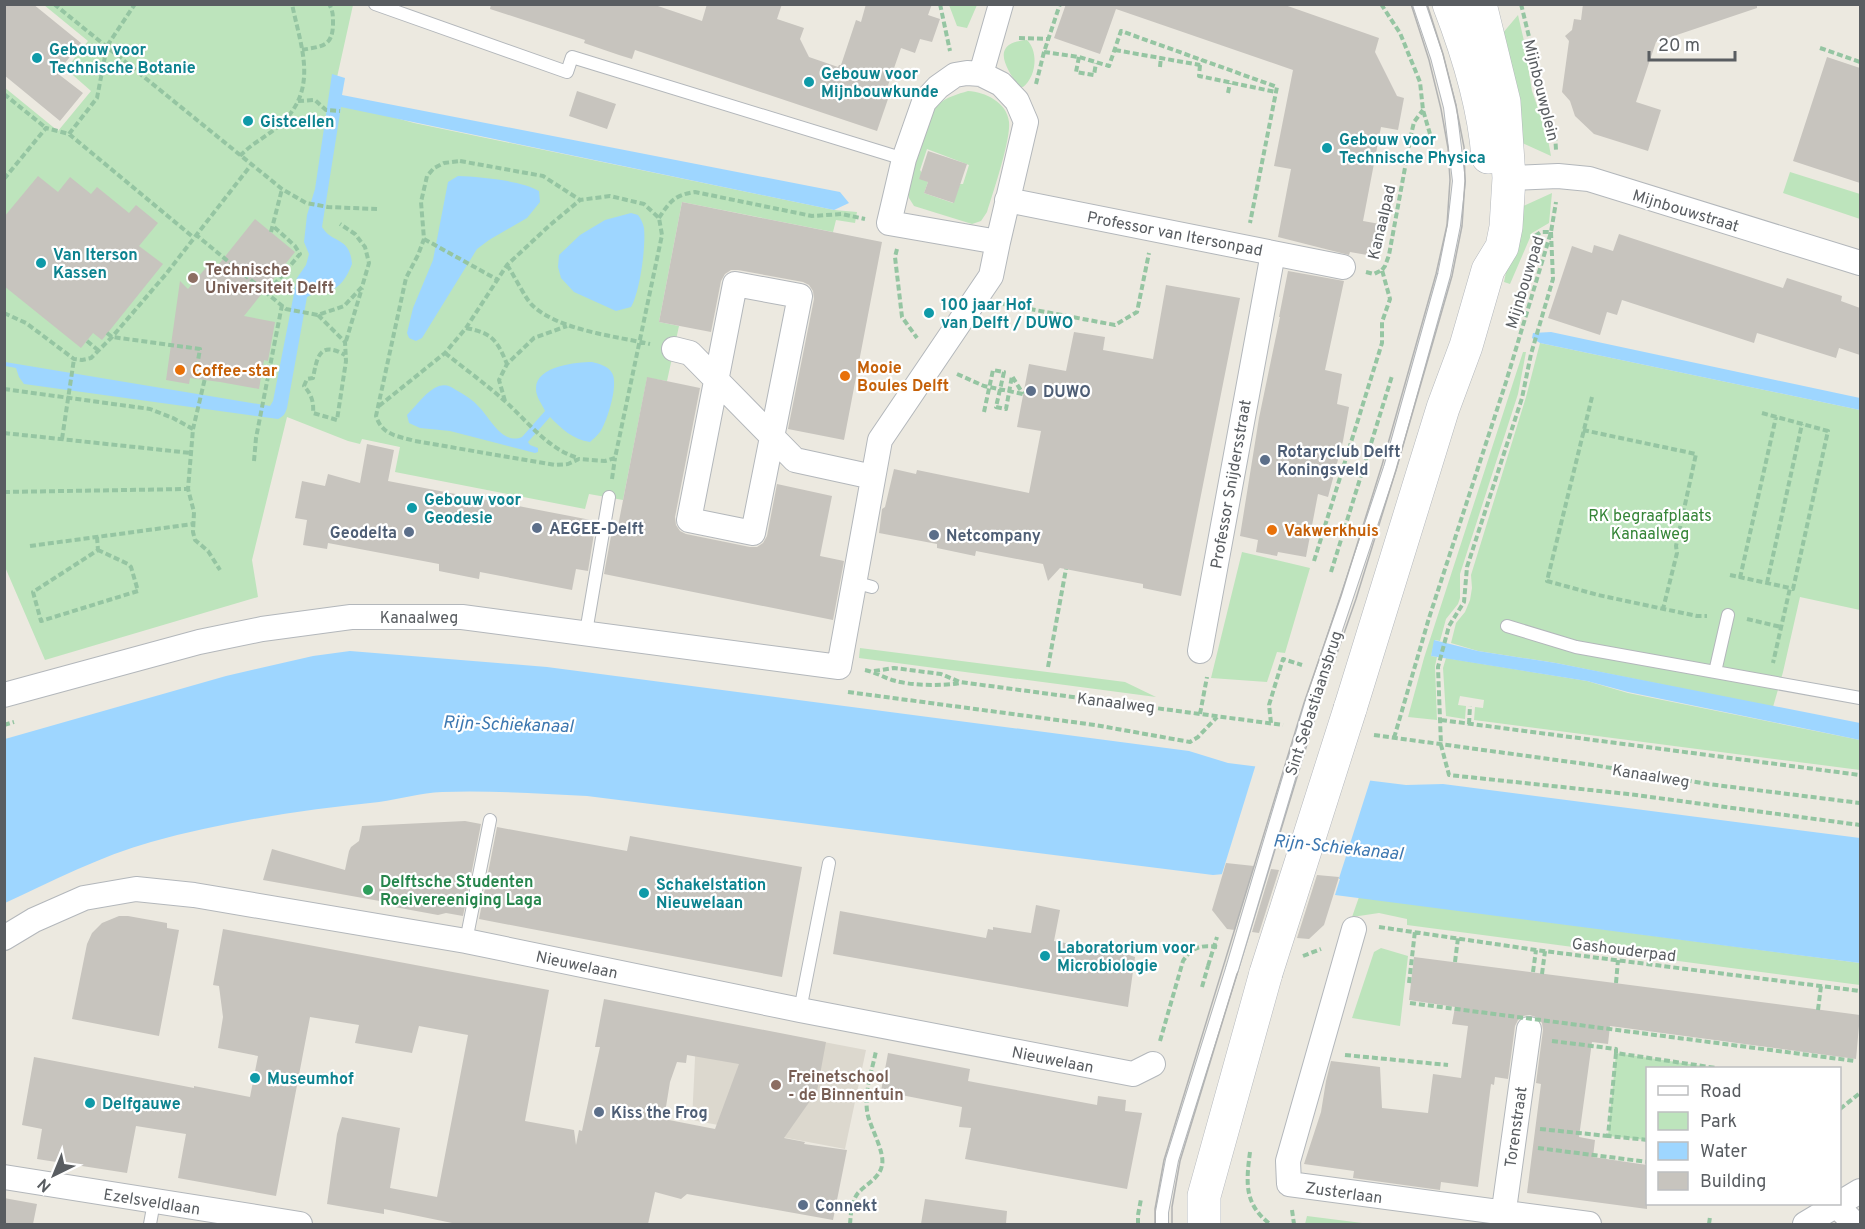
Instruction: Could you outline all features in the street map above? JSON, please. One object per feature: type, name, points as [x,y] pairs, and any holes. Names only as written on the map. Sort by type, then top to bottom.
[{"type":"main road","points":[[1204,1224],[1204,1196],[1266,973],[1443,408],[1466,346],[1488,270],[1502,247],[1506,227],[1486,178],[1486,134],[1477,88],[1449,4]]},
{"type":"main road","points":[[1485,6],[1504,102],[1486,178]]},
{"type":"street","points":[[981,74],[1001,4]]},
{"type":"street","points":[[663,347],[690,353],[795,460],[873,477],[880,440],[991,276],[1026,122],[1017,101],[1001,84],[981,74],[955,75],[938,87],[924,102],[904,159],[890,223],[998,242]]},
{"type":"street","name":"Mijnbouwstraat","points":[[1486,178],[1558,176],[1589,179],[1860,264]]},
{"type":"street","name":"Professor van Itersonpad","points":[[1007,200],[1343,267]]},
{"type":"street","name":"Professor Snijdersstraat","points":[[1200,651],[1273,253]]},
{"type":"street","points":[[735,284],[800,296],[753,533],[689,520],[716,380],[735,284]]},
{"type":"street","name":"Kanaalweg","points":[[4,695],[199,642],[262,629],[351,617],[462,617],[839,667],[863,585],[873,477]]},
{"type":"street","name":"Nieuwelaan","points":[[4,938],[34,920],[84,898],[136,889],[194,895],[466,941],[800,1010],[1133,1074],[1153,1064]]},
{"type":"street","name":"Zusterlaan","points":[[1354,929],[1288,1161],[1289,1184],[1503,1219],[1589,1224]]},
{"type":"street","name":"Torenstraat","points":[[1503,1219],[1528,1034]]},
{"type":"street","name":"Ezelsveldlaan","points":[[4,1177],[152,1213],[300,1224]]},
{"type":"street","points":[[1841,1203],[1860,1191]]},
{"type":"street","points":[[1805,1224],[1837,1206],[1855,1224]]},
{"type":"lane","points":[[375,4],[567,72],[572,57],[904,159]]},
{"type":"lane","points":[[1419,4],[1437,57],[1450,107],[1456,147],[1486,178]]},
{"type":"lane","name":"Sint Sebastiaansbrug","points":[[1162,1224],[1162,1212],[1172,1160],[1311,704],[1390,468],[1444,275],[1454,225],[1486,178]]},
{"type":"lane","points":[[586,632],[609,497]]},
{"type":"lane","points":[[1715,672],[1728,615]]},
{"type":"lane","points":[[1507,626],[1576,647],[1860,698]]},
{"type":"lane","points":[[466,941],[490,820]]},
{"type":"lane","points":[[800,1010],[829,863]]},
{"type":"path","points":[[54,4],[282,189],[306,203],[327,207],[377,208]]},
{"type":"path","points":[[69,134],[97,98],[107,46],[135,4]]},
{"type":"path","points":[[240,156],[281,124],[298,101],[305,82],[304,60],[292,4]]},
{"type":"path","points":[[302,50],[330,41],[333,34],[333,10],[329,4]]},
{"type":"path","points":[[940,4],[955,75]]},
{"type":"path","points":[[1026,122],[1044,52],[1060,4]]},
{"type":"path","points":[[1381,4],[1400,33],[1420,82],[1423,110],[1431,135]]},
{"type":"path","name":"Mijnbouwplein","points":[[1521,4],[1555,133],[1558,176]]},
{"type":"path","points":[[1044,52],[1079,57],[1109,66],[1121,31],[1202,62],[1277,87],[1246,247]]},
{"type":"path","points":[[1820,48],[1860,62]]},
{"type":"path","points":[[1115,50],[1202,62]]},
{"type":"path","points":[[1079,57],[1076,72],[1094,75],[1096,63]]},
{"type":"path","points":[[1160,67],[1161,57]]},
{"type":"path","points":[[1202,62],[1199,76],[1276,92]]},
{"type":"path","points":[[1228,93],[1230,83]]},
{"type":"path","points":[[4,94],[46,128],[69,134],[194,236],[268,292],[286,309],[318,315],[344,306],[362,288]]},
{"type":"path","points":[[298,101],[315,100],[326,110],[340,111]]},
{"type":"path","name":"Kanaalpad","points":[[1314,561],[1382,343],[1382,322],[1390,299],[1382,270],[1389,255],[1414,123],[1423,110]]},
{"type":"path","points":[[4,179],[46,128]]},
{"type":"path","points":[[579,459],[568,464],[555,465],[415,441],[383,430],[376,416],[406,279],[424,239],[421,202],[426,176],[434,168],[444,163],[460,161],[543,176],[580,200]]},
{"type":"path","points":[[4,313],[34,328],[74,359],[91,358],[166,274],[251,165]]},
{"type":"path","points":[[271,232],[282,189]]},
{"type":"path","points":[[659,218],[679,195],[695,192],[812,216],[842,214],[856,217]]},
{"type":"path","points":[[378,407],[445,353],[466,328],[507,265],[580,200],[610,196],[644,204],[659,218],[662,235],[615,458],[579,459],[563,454],[539,435],[506,402],[445,353]]},
{"type":"path","points":[[340,224],[355,234],[365,247],[369,263],[345,342],[345,355],[337,420],[313,413],[314,403],[304,386],[307,380],[313,378],[317,357],[324,351],[334,349],[345,355]]},
{"type":"path","points":[[903,225],[895,257],[902,317],[932,362],[989,387],[1000,389],[1010,391],[1023,394],[1012,376],[1010,391],[1006,409],[996,407],[1000,389],[1004,372],[993,370],[989,387],[984,412]]},
{"type":"path","points":[[268,292],[300,254],[295,246],[273,226]]},
{"type":"path","points":[[976,298],[1115,325],[1137,312],[1154,229]]},
{"type":"path","name":"Mijnbouwpad","points":[[1394,738],[1429,618],[1506,382],[1551,232],[1553,279],[1531,354],[1522,398],[1467,567],[1464,602],[1446,634],[1438,667],[1441,745],[1449,775],[1628,794],[1860,825]]},
{"type":"path","points":[[424,239],[498,280]]},
{"type":"path","points":[[507,265],[530,303],[548,318],[568,326],[663,347]]},
{"type":"path","points":[[254,461],[256,438],[282,304]]},
{"type":"path","points":[[318,315],[345,342]]},
{"type":"path","points":[[506,402],[499,380],[507,364],[534,338],[568,326]]},
{"type":"path","points":[[466,328],[484,332],[500,347],[507,364]]},
{"type":"path","points":[[107,333],[112,337],[200,349],[196,372],[206,374],[193,429],[188,489],[194,512],[195,540],[208,551],[220,570]]},
{"type":"path","points":[[87,341],[99,351]]},
{"type":"path","points":[[62,439],[74,359]]},
{"type":"path","points":[[1330,575],[1392,375]]},
{"type":"path","points":[[4,389],[68,396],[150,410],[173,418],[193,429]]},
{"type":"path","points":[[1592,397],[1547,581],[1598,595],[1697,616],[1728,615],[1781,627]]},
{"type":"path","points":[[1730,575],[1793,589],[1828,431],[1762,413]]},
{"type":"path","points":[[1740,578],[1776,417]]},
{"type":"path","points":[[1767,583],[1802,424]]},
{"type":"path","points":[[1583,430],[1696,454],[1676,546],[1677,554],[1663,609]]},
{"type":"path","points":[[4,432],[191,453]]},
{"type":"path","points":[[4,492],[188,489]]},
{"type":"path","points":[[30,546],[193,524]]},
{"type":"path","points":[[97,537],[98,550]]},
{"type":"path","points":[[98,550],[131,567],[138,591],[41,621],[33,592],[98,550]]},
{"type":"path","points":[[1048,667],[1066,569]]},
{"type":"path","points":[[1769,682],[1790,588]]},
{"type":"path","points":[[1200,651],[1208,673],[1200,714]]},
{"type":"path","name":"Sint Sebastiaansbrug","points":[[1270,723],[1269,705],[1283,659],[1302,665],[1299,674]]},
{"type":"path","name":"Kanaalweg","points":[[960,682],[939,686],[905,682],[893,680],[874,671],[903,669],[941,674],[960,682],[1270,723]]},
{"type":"path","points":[[846,692],[1095,724],[1190,742],[1217,717]]},
{"type":"path","points":[[1468,724],[1470,706]]},
{"type":"path","points":[[1441,720],[1860,775]]},
{"type":"path","points":[[4,725],[14,722]]},
{"type":"path","name":"Kanaalweg","points":[[1441,745],[1593,765],[1708,784],[1860,803]]},
{"type":"path","name":"Gashouderpad","points":[[1385,927],[1536,950],[1860,990]]},
{"type":"path","points":[[1409,983],[1415,932]]},
{"type":"path","points":[[1455,962],[1458,938]]},
{"type":"path","points":[[1533,972],[1536,950]]},
{"type":"path","points":[[1542,974],[1545,951]]},
{"type":"path","points":[[1616,983],[1618,960]]},
{"type":"path","points":[[1818,1010],[1821,986]]},
{"type":"path","points":[[1410,1003],[1855,1061]]},
{"type":"path","points":[[850,1224],[852,1206],[857,1194],[873,1181],[883,1164],[868,1115],[866,1099],[882,1026]]},
{"type":"path","points":[[1528,1034],[1616,1049],[1608,1136]]},
{"type":"path","points":[[1321,1049],[1340,1055],[1448,1065]]},
{"type":"path","points":[[1616,1053],[1709,1067]]},
{"type":"path","points":[[1841,1107],[1860,1093]]},
{"type":"path","points":[[1515,1126],[1646,1140]]},
{"type":"path","points":[[1252,1142],[1248,1171],[1250,1200],[1262,1218],[1270,1224]]},
{"type":"path","points":[[1534,1148],[1646,1162]]},
{"type":"path","points":[[1709,1224],[1710,1217]]},
{"type":"shaded area","name":"Freinetschool - de Binnentuin","points":[[697,1018],[866,1050],[845,1149],[692,1120]]},
{"type":"green space","name":"Technische Universiteit Delft","points":[[44,5],[353,5],[332,100],[414,123],[834,210],[857,212],[855,223],[836,220],[833,232],[682,202],[659,322],[679,326],[667,381],[647,378],[623,500],[589,494],[585,509],[395,472],[400,447],[362,439],[360,444],[348,441],[287,417],[252,560],[258,597],[45,660],[5,567],[4,87],[58,131],[91,91],[66,69],[88,41]]},
{"type":"green space","points":[[949,5],[977,5],[967,28],[957,26]]},
{"type":"green space","points":[[1518,15],[1532,91],[1547,134],[1551,156],[1518,141],[1502,34]]},
{"type":"green space","points":[[1027,40],[1033,51],[1033,71],[1027,83],[1019,87],[1006,65],[1004,51],[1015,42]]},
{"type":"green space","points":[[968,91],[994,99],[1004,109],[1009,122],[1004,153],[987,212],[981,221],[972,224],[914,206],[907,189],[923,132],[933,112],[945,100]],"holes":[[[927,149],[969,165],[963,184],[960,184],[953,203],[924,193],[928,182],[920,170]]]},
{"type":"green space","points":[[1790,172],[1860,194],[1860,219],[1783,193]]},
{"type":"green space","points":[[1552,193],[1549,223],[1532,233],[1510,284],[1504,282],[1519,208]]},
{"type":"green space","name":"RK begraafplaats Kanaalweg","points":[[1540,343],[1860,410],[1860,610],[1800,597],[1773,707],[1556,663],[1478,651],[1451,643],[1456,623],[1465,612],[1470,600],[1471,575],[1526,397]]},
{"type":"green space","points":[[1523,352],[1526,352],[1518,394],[1460,574],[1460,598],[1446,619],[1440,641],[1435,640],[1431,656],[1437,657],[1435,666],[1437,720],[1408,717],[1424,658]]},
{"type":"green space","points":[[1242,552],[1310,568],[1285,653],[1277,652],[1267,682],[1211,678]]},
{"type":"green space","points":[[860,648],[1125,682],[1156,697],[859,658]]},
{"type":"green space","points":[[1446,658],[1587,681],[1628,693],[1860,740],[1860,770],[1474,720],[1475,707],[1483,708],[1484,700],[1460,696],[1458,705],[1466,706],[1465,719],[1446,716],[1443,668]]},
{"type":"green space","points":[[1359,897],[1860,963],[1860,985],[1407,925],[1407,919],[1379,913],[1352,917]]},
{"type":"green space","points":[[1381,948],[1408,956],[1400,1026],[1352,1018],[1374,952]]},
{"type":"green space","points":[[1616,1053],[1709,1067],[1646,1067],[1646,1140],[1608,1136]]},
{"type":"green space","points":[[1307,1216],[1370,1224],[1305,1224]]},
{"type":"water","points":[[332,74],[345,78],[342,95],[840,192],[849,203],[834,210],[341,107],[322,227],[344,244],[351,255],[352,264],[345,278],[335,288],[307,297],[287,408],[282,417],[278,419],[24,384],[16,368],[5,366],[5,362],[270,406],[273,401],[297,278],[306,265],[309,254],[304,242],[307,215],[315,189]]},
{"type":"water","points":[[458,176],[488,178],[531,187],[539,191],[540,202],[527,218],[477,249],[422,338],[416,341],[409,338],[407,333],[413,308],[433,260],[448,182]]},
{"type":"water","points":[[631,213],[638,215],[644,228],[642,269],[631,307],[616,311],[574,292],[561,278],[558,267],[559,255],[580,235],[605,220]]},
{"type":"water","points":[[1551,332],[1860,398],[1860,410],[1540,343],[1532,338],[1533,333]]},
{"type":"water","points":[[592,362],[604,366],[612,373],[614,385],[606,420],[600,432],[590,442],[573,436],[550,417],[528,442],[538,448],[538,452],[535,453],[450,431],[420,428],[409,423],[407,415],[422,399],[435,388],[446,385],[474,402],[497,430],[509,437],[522,437],[545,411],[536,389],[542,375],[558,367]]},
{"type":"water","points":[[1434,640],[1478,651],[1556,663],[1860,723],[1860,740],[1628,692],[1587,681],[1431,656]]},
{"type":"water","name":"Rijn-Schiekanaal","points":[[350,651],[547,667],[1189,751],[1228,763],[1406,785],[1443,784],[1860,838],[1860,963],[1335,895],[1340,879],[1229,864],[1224,874],[1213,875],[587,796],[496,792],[442,792],[264,817],[207,828],[114,854],[5,903],[5,739],[226,676],[313,656]]},
{"type":"pier","points":[[1256,764],[1371,778],[1333,897],[1336,881],[1230,867],[1225,877],[1221,877]]},
{"type":"building","name":"Gebouw voor Technische Botanie","points":[[4,4],[33,4],[81,43],[57,73],[83,93],[60,121],[4,75]]},
{"type":"building","name":"Gebouw voor Mijnbouwkunde","points":[[491,4],[652,4],[702,21],[707,4],[782,4],[777,19],[804,28],[800,39],[809,57],[838,67],[841,65],[856,20],[861,22],[866,4],[932,4],[928,15],[940,19],[932,42],[920,39],[915,53],[901,48],[884,97],[888,99],[877,131],[635,50],[632,59],[619,55],[584,43],[585,40],[490,9]]},
{"type":"building","name":"Gebouw voor Technische Physica","points":[[1066,4],[1282,4],[1379,38],[1375,52],[1397,96],[1404,98],[1398,130],[1381,127],[1363,221],[1380,224],[1373,256],[1350,252],[1349,255],[1278,237],[1291,169],[1274,166],[1293,70],[1116,9],[1100,54],[1054,38]]},
{"type":"building","points":[[1583,4],[1757,4],[1757,8],[1656,42],[1636,102],[1661,110],[1648,151],[1594,134],[1575,116],[1570,101],[1562,92],[1569,41],[1565,36],[1572,30],[1574,19],[1581,20]]},
{"type":"building","points":[[1827,57],[1860,68],[1860,183],[1793,161]]},
{"type":"building","points":[[577,91],[616,104],[607,129],[569,116]]},
{"type":"building","points":[[928,151],[967,164],[954,203],[924,193],[928,182],[919,179]]},
{"type":"building","name":"Van Iterson Kassen","points":[[38,176],[58,192],[70,177],[91,194],[97,187],[129,213],[136,205],[158,223],[139,246],[163,264],[102,340],[93,333],[81,348],[4,286],[4,217]]},
{"type":"building","points":[[682,202],[882,242],[844,440],[788,429],[814,299],[809,285],[803,282],[731,270],[721,281],[711,332],[659,322]]},
{"type":"building","points":[[255,219],[295,252],[244,316],[275,322],[268,361],[264,360],[259,389],[190,378],[189,384],[166,380],[180,281],[188,289],[209,264],[215,269]]},
{"type":"building","points":[[1619,234],[1783,288],[1787,278],[1842,296],[1841,301],[1860,308],[1860,355],[1839,348],[1836,358],[1757,333],[1754,343],[1622,300],[1617,315],[1607,312],[1600,335],[1548,318],[1572,246],[1592,253],[1594,245],[1613,251]]},
{"type":"building","points":[[1288,271],[1344,281],[1325,370],[1342,374],[1337,404],[1349,407],[1343,441],[1328,497],[1318,494],[1306,557],[1278,552],[1277,556],[1256,552],[1258,540],[1240,536],[1259,418]]},
{"type":"building","points":[[1166,285],[1240,298],[1181,596],[1143,588],[1143,584],[1060,568],[1048,581],[1043,564],[976,551],[975,556],[937,548],[937,544],[879,533],[882,509],[885,507],[894,469],[916,474],[917,470],[1029,493],[1041,431],[1017,427],[1029,364],[1066,371],[1074,332],[1105,337],[1103,350],[1153,359]]},
{"type":"building","points":[[647,377],[700,388],[675,517],[680,531],[757,547],[767,536],[777,484],[832,496],[820,556],[844,561],[833,620],[604,574],[613,525],[618,526]]},
{"type":"building","name":"Gebouw voor Geodesie","points":[[367,444],[394,450],[388,481],[596,521],[588,571],[576,569],[572,590],[480,572],[479,579],[439,571],[439,564],[328,543],[327,549],[303,545],[307,520],[295,518],[302,481],[325,486],[328,474],[360,483]]},
{"type":"building","points":[[465,821],[481,824],[463,916],[446,913],[438,915],[389,906],[385,902],[263,880],[272,849],[345,870],[349,851],[359,841],[362,826]]},
{"type":"building","name":"Schakelstation Nieuwelaan","points":[[497,827],[627,851],[630,836],[802,867],[782,977],[479,919]]},
{"type":"building","points":[[1226,863],[1254,866],[1235,930],[1227,929],[1212,910]]},
{"type":"building","points":[[1271,869],[1279,870],[1259,933],[1252,932]]},
{"type":"building","points":[[1317,875],[1339,877],[1324,925],[1309,939],[1297,938]]},
{"type":"building","name":"Laboratorium voor Microbiologie","points":[[1036,905],[1060,910],[1054,941],[1135,957],[1128,1007],[833,954],[840,911],[986,938],[988,929],[993,930],[993,927],[1031,933]]},
{"type":"building","points":[[119,916],[167,923],[167,928],[179,930],[159,1036],[72,1019],[87,944],[92,933],[102,923]]},
{"type":"building","points":[[223,929],[549,990],[525,1121],[574,1130],[576,1145],[579,1130],[582,1131],[600,1047],[595,1047],[604,999],[826,1042],[817,1091],[784,1138],[805,1142],[804,1144],[847,1150],[833,1220],[687,1194],[681,1199],[655,1192],[648,1224],[457,1224],[384,1209],[384,1214],[327,1204],[337,1134],[342,1117],[400,1128],[390,1188],[437,1197],[468,1035],[419,1026],[412,1053],[355,1043],[359,1025],[310,1017],[276,1196],[178,1178],[186,1134],[136,1126],[127,1173],[37,1159],[42,1129],[22,1125],[34,1057],[250,1097],[258,1056],[218,1048],[223,1017],[219,986],[213,985]],"holes":[[[687,1055],[739,1064],[715,1129],[664,1119],[670,1082],[677,1062],[686,1063]]]},
{"type":"building","points":[[1414,957],[1860,1015],[1856,1059],[1610,1026],[1608,1044],[1592,1042],[1579,1137],[1595,1140],[1593,1157],[1646,1165],[1647,1209],[1527,1193],[1541,1084],[1536,1083],[1543,1030],[1538,1018],[1530,1015],[1523,1016],[1515,1026],[1508,1079],[1495,1077],[1494,1085],[1491,1084],[1478,1187],[1441,1182],[1440,1190],[1353,1178],[1354,1171],[1304,1164],[1321,1112],[1331,1061],[1380,1067],[1382,1108],[1428,1113],[1433,1074],[1461,1078],[1468,1026],[1452,1024],[1455,1007],[1409,1000]]},
{"type":"building","points":[[888,1053],[970,1069],[968,1081],[1097,1105],[1098,1096],[1126,1100],[1125,1111],[1142,1113],[1127,1189],[965,1159],[971,1128],[959,1127],[962,1107],[881,1091]]},
{"type":"building","points":[[4,1198],[37,1204],[33,1224],[4,1224]]},
{"type":"building","points":[[925,1199],[1007,1211],[1006,1224],[921,1224]]},
{"type":"tram line","points":[[1155,1224],[1155,1209],[1164,1160],[1304,703],[1341,596],[1382,465],[1436,274],[1447,225],[1450,180],[1448,148],[1429,60],[1411,4]]},
{"type":"tram line","points":[[1172,1224],[1172,1207],[1180,1161],[1319,705],[1356,599],[1396,470],[1452,276],[1462,226],[1465,181],[1464,147],[1443,54],[1427,4]]},
{"type":"place","name":"Gebouw voor Technische Botanie","points":[[37,58]]},
{"type":"place","name":"Gebouw voor Mijnbouwkunde","points":[[809,82]]},
{"type":"place","name":"Gistcellen","points":[[248,121]]},
{"type":"place","name":"Gebouw voor Technische Physica","points":[[1327,148]]},
{"type":"place","name":"Van Iterson Kassen","points":[[41,263]]},
{"type":"place","name":"Technische Universiteit Delft","points":[[193,278]]},
{"type":"place","name":"100 jaar Hof van Delft / DUWO","points":[[929,313]]},
{"type":"place","name":"Coffee-star","points":[[180,370]]},
{"type":"place","name":"Mooie Boules Delft","points":[[845,376]]},
{"type":"place","name":"DUWO","points":[[1031,391]]},
{"type":"place","name":"Rotaryclub Delft Koningsveld","points":[[1265,460]]},
{"type":"place","name":"Gebouw voor Geodesie","points":[[412,508]]},
{"type":"place","name":"AEGEE-Delft","points":[[537,528]]},
{"type":"place","name":"Vakwerkhuis","points":[[1272,530]]},
{"type":"place","name":"Geodelta","points":[[409,532]]},
{"type":"place","name":"Netcompany","points":[[934,535]]},
{"type":"place","name":"Delftsche Studenten Roeivereeniging Laga","points":[[368,890]]},
{"type":"place","name":"Schakelstation Nieuwelaan","points":[[644,893]]},
{"type":"place","name":"Laboratorium voor Microbiologie","points":[[1045,956]]},
{"type":"place","name":"Museumhof","points":[[255,1078]]},
{"type":"place","name":"Freinetschool - de Binnentuin","points":[[776,1085]]},
{"type":"place","name":"Delfgauwe","points":[[90,1103]]},
{"type":"place","name":"Kiss the Frog","points":[[599,1112]]},
{"type":"place","name":"Connekt","points":[[803,1205]]}]
